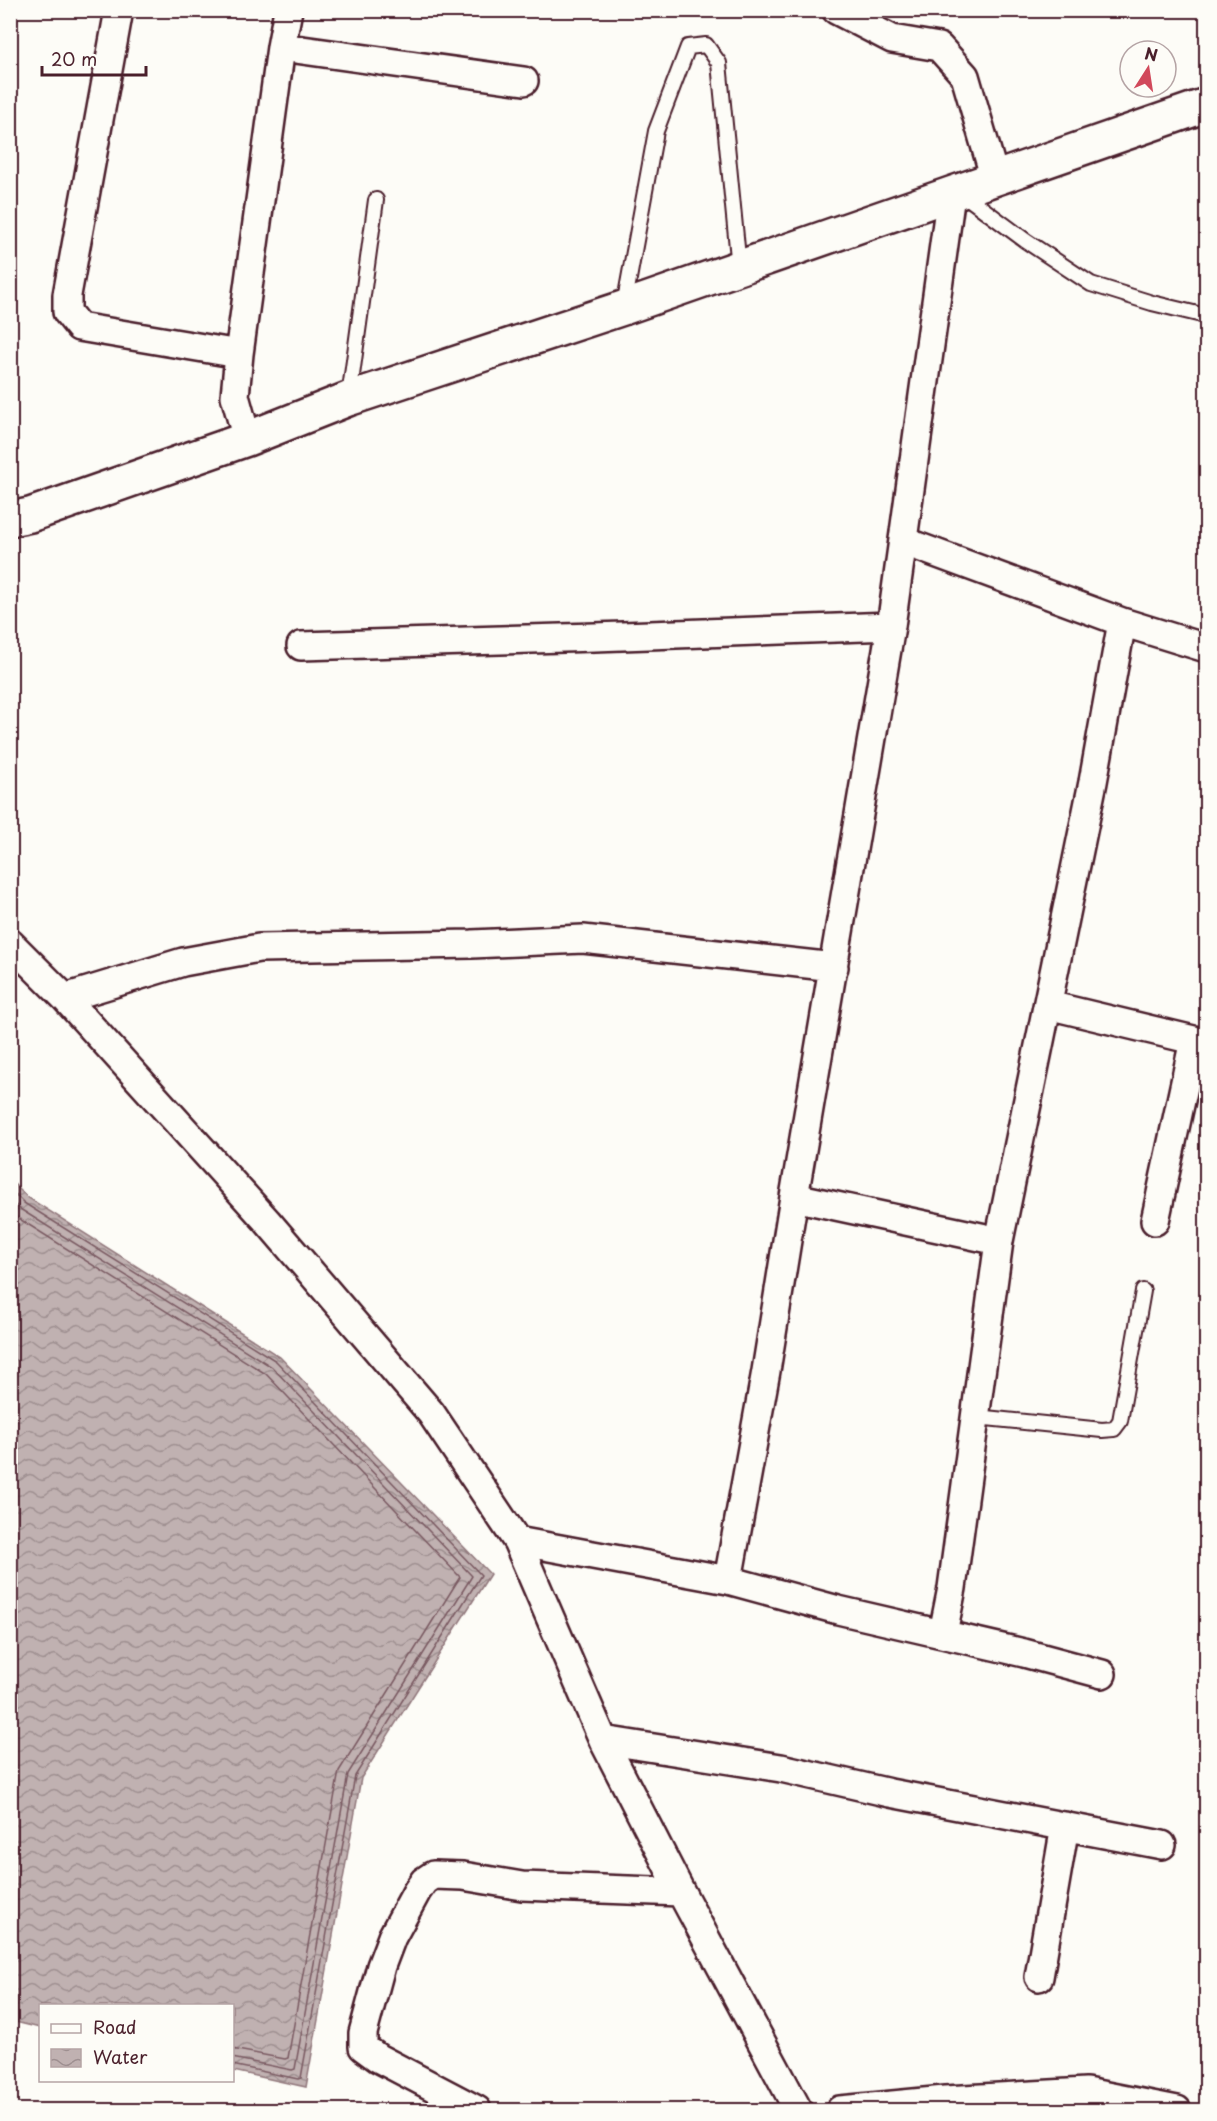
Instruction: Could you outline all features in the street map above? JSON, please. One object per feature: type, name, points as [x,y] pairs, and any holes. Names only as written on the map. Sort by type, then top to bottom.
[{"type":"street","points":[[119,10],[67,295],[67,312],[79,327],[239,354]]},
{"type":"street","points":[[247,439],[235,396],[239,354],[288,10]]},
{"type":"street","points":[[836,10],[892,39],[939,47],[965,76],[995,179]]},
{"type":"street","points":[[281,47],[524,81]]},
{"type":"street","points":[[10,519],[30,515],[247,439],[348,399],[623,308],[1206,105]]},
{"type":"street","points":[[728,1580],[766,1371],[891,626],[955,193]]},
{"type":"street","points":[[903,541],[1122,622],[1206,648]]},
{"type":"street","points":[[943,1633],[952,1588],[999,1241],[1093,782],[1122,622]]},
{"type":"street","points":[[301,646],[595,638],[891,626]]},
{"type":"street","points":[[65,998],[183,962],[259,948],[472,944],[583,939],[834,967]]},
{"type":"street","points":[[10,943],[65,998],[267,1221],[431,1413],[517,1541],[603,1740],[681,1892],[798,2110]]},
{"type":"street","points":[[1048,1005],[1200,1042],[1155,1221]]},
{"type":"street","points":[[794,1197],[999,1241]]},
{"type":"street","points":[[517,1541],[728,1580],[838,1610],[943,1633],[1102,1674]]},
{"type":"street","points":[[603,1740],[782,1768],[890,1793],[1162,1845]]},
{"type":"street","points":[[1039,1977],[1065,1826]]},
{"type":"street","points":[[477,2110],[378,2058],[363,2047],[363,2033],[385,1956],[392,1937],[424,1881],[433,1875],[463,1876],[522,1886],[681,1892]]},
{"type":"street","points":[[840,2110],[945,2100],[1086,2092],[1177,2110]]},
{"type":"lane","points":[[623,308],[656,131],[687,47],[706,45],[718,63],[739,268]]},
{"type":"lane","points":[[955,193],[1091,284],[1152,303],[1206,316]]},
{"type":"lane","points":[[348,399],[376,200]]},
{"type":"lane","points":[[976,1417],[1102,1430],[1114,1429],[1120,1421],[1143,1291]]},
{"type":"water","points":[[10,1180],[27,1197],[280,1357],[490,1574],[361,1778],[306,2087],[234,2071],[234,2004],[39,2004],[39,2028],[11,2021]]}]
